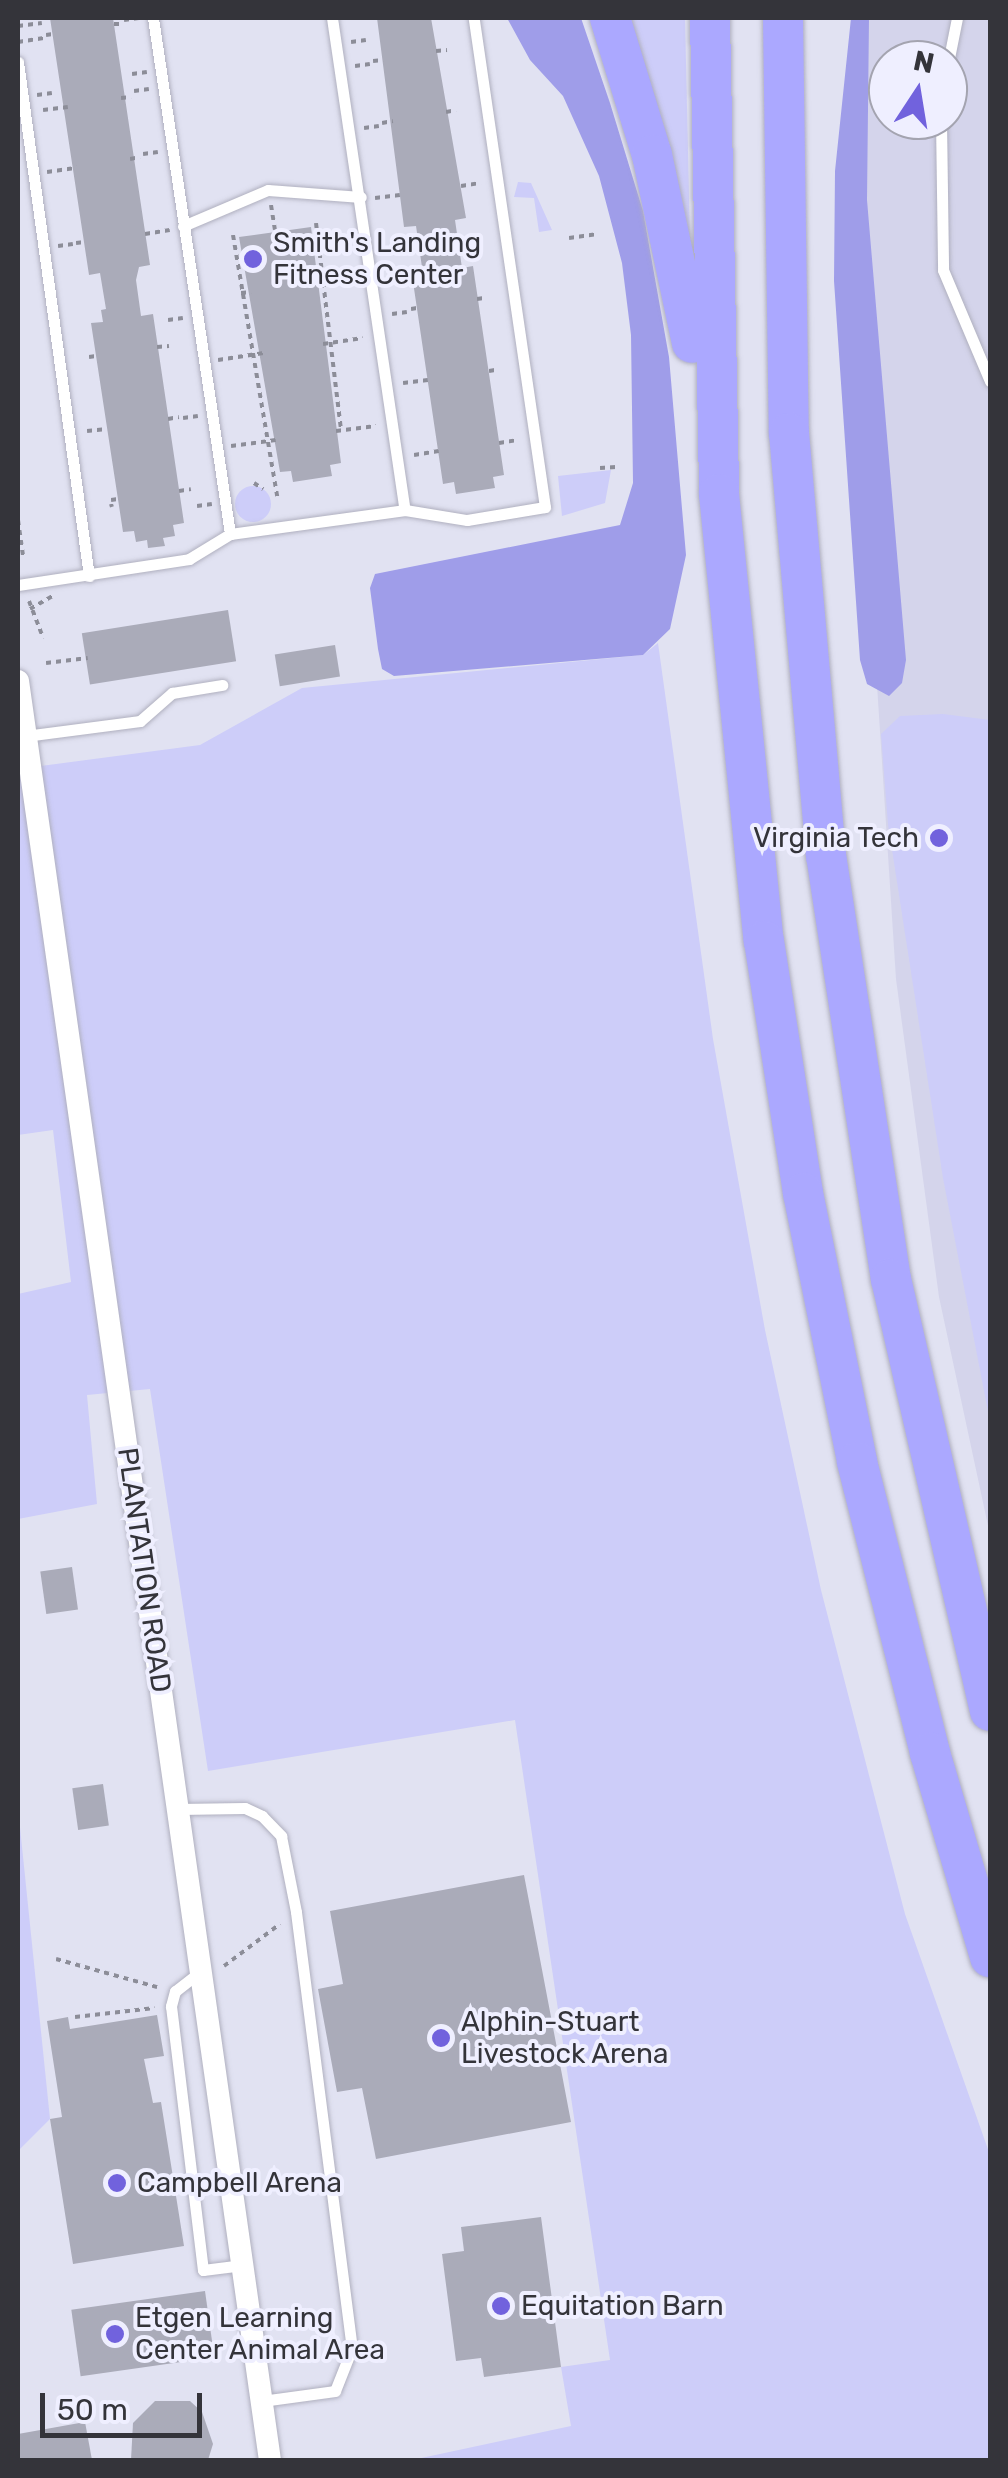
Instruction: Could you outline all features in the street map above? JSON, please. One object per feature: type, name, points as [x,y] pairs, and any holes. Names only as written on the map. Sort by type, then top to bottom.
[{"type":"highway","points":[[610,18],[652,155],[720,494]]},
{"type":"highway","points":[[710,18],[710,244],[720,494],[748,815],[807,1211],[878,1552],[990,1957]]},
{"type":"highway","points":[[785,24],[789,433],[828,873],[891,1280],[990,1712]]},
{"type":"street","name":"PLANTATION ROAD","points":[[18,680],[178,1809],[208,1972],[270,2460]]},
{"type":"lane","points":[[153,18],[179,228],[230,534]]},
{"type":"lane","points":[[332,18],[366,198],[405,510]]},
{"type":"lane","points":[[18,585],[189,559],[230,534],[405,510],[467,520],[548,503],[474,18]]},
{"type":"lane","points":[[18,62],[89,576]]},
{"type":"lane","points":[[941,140],[942,270],[990,381]]},
{"type":"lane","points":[[179,228],[268,190],[366,198]]},
{"type":"lane","points":[[25,736],[140,721],[172,693],[222,685]]},
{"type":"lane","points":[[178,1809],[245,1808],[262,1816],[281,1836],[296,1912],[352,2348],[335,2391],[262,2400]]},
{"type":"lane","points":[[208,1972],[175,1991],[171,2006],[203,2270],[243,2265]]},
{"type":"path","points":[[119,22],[143,18]]},
{"type":"path","points":[[18,26],[42,23]]},
{"type":"path","points":[[18,42],[48,35]]},
{"type":"path","points":[[436,51],[447,50]]},
{"type":"path","points":[[373,61],[383,60]]},
{"type":"path","points":[[121,98],[131,97]]},
{"type":"path","points":[[55,109],[68,107]]},
{"type":"path","points":[[446,112],[456,110]]},
{"type":"path","points":[[382,123],[393,121]]},
{"type":"path","points":[[130,159],[140,157]]},
{"type":"path","points":[[64,170],[77,168]]},
{"type":"path","points":[[460,186],[488,182]]},
{"type":"path","points":[[366,198],[400,195]]},
{"type":"path","points":[[273,220],[275,230]]},
{"type":"path","points":[[316,223],[324,282],[326,344],[339,431],[365,427]]},
{"type":"path","points":[[145,234],[179,228]]},
{"type":"path","points":[[569,238],[598,234]]},
{"type":"path","points":[[233,235],[242,304],[249,302],[259,354],[277,496]]},
{"type":"path","points":[[76,244],[84,242]]},
{"type":"path","points":[[316,283],[324,282]]},
{"type":"path","points":[[240,293],[251,292]]},
{"type":"path","points":[[326,344],[352,339]]},
{"type":"path","points":[[157,347],[169,346]]},
{"type":"path","points":[[233,358],[259,354]]},
{"type":"path","points":[[89,357],[96,356]]},
{"type":"path","points":[[418,381],[428,380]]},
{"type":"path","points":[[168,419],[179,417]]},
{"type":"path","points":[[97,430],[107,429]]},
{"type":"path","points":[[246,444],[272,440]]},
{"type":"path","points":[[499,443],[509,441]]},
{"type":"path","points":[[428,453],[439,452]]},
{"type":"path","points":[[600,468],[616,467]]},
{"type":"path","points":[[254,482],[263,490]]},
{"type":"path","points":[[179,491],[191,493]]},
{"type":"path","points":[[111,504],[118,500]]},
{"type":"path","points":[[18,520],[23,556]]},
{"type":"path","points":[[30,609],[54,598]]},
{"type":"path","points":[[28,600],[43,638]]},
{"type":"path","points":[[46,663],[88,658]]},
{"type":"path","points":[[208,1972],[296,1912]]},
{"type":"path","points":[[56,1958],[175,1991]]},
{"type":"path","points":[[75,2017],[171,2006]]},
{"type":"shaded area","points":[[507,18],[581,18],[610,103],[643,211],[669,357],[686,555],[670,629],[643,655],[394,676],[382,669],[378,649],[370,588],[375,574],[620,525],[633,483],[631,335],[622,263],[599,176],[563,96],[530,60]]},
{"type":"shaded area","points":[[625,18],[685,18],[691,286]]},
{"type":"shaded area","points":[[851,18],[869,18],[867,200],[906,660],[902,683],[889,696],[867,684],[860,660],[834,281],[835,171]]},
{"type":"shaded area","name":"Virginia Tech","points":[[855,18],[990,18],[990,1535],[939,1297],[896,979],[865,499]]},
{"type":"shaded area","points":[[518,182],[531,183],[552,230],[539,232],[534,198],[514,197]]},
{"type":"shaded area","points":[[611,470],[605,503],[562,516],[558,476]]},
{"type":"shaded area","points":[[253,486],[266,491],[271,504],[266,517],[253,522],[240,517],[235,504],[240,491]]},
{"type":"shaded area","points":[[658,643],[713,1039],[765,1330],[821,1590],[905,1914],[990,2155],[990,2460],[412,2460],[571,2426],[561,2367],[610,2360],[515,1720],[208,1771],[150,1389],[87,1395],[97,1504],[18,1519],[18,1294],[71,1282],[53,1130],[18,1135],[18,769],[200,745],[302,688],[643,655]]},
{"type":"shaded area","points":[[943,714],[990,720],[990,1422],[943,1178],[888,824],[881,734],[900,716]]},
{"type":"shaded area","points":[[18,1808],[50,2119],[18,2151]]},
{"type":"building","points":[[50,18],[113,18],[150,265],[139,267],[136,280],[141,316],[153,314],[184,523],[173,525],[175,536],[163,538],[165,546],[148,548],[147,540],[136,542],[134,531],[123,532],[91,323],[103,322],[101,310],[106,309],[100,273],[89,275]]},
{"type":"building","points":[[377,18],[431,18],[466,218],[455,220],[462,268],[473,266],[504,475],[493,477],[495,488],[456,494],[454,482],[443,484],[412,275],[423,274],[416,226],[404,227]]},
{"type":"building","points":[[311,227],[341,463],[330,465],[332,476],[293,482],[291,471],[280,472],[239,237]]},
{"type":"building","points":[[228,610],[236,661],[90,685],[82,633]]},
{"type":"building","points":[[335,645],[340,677],[280,686],[275,655]]},
{"type":"building","points":[[72,1567],[78,1610],[46,1614],[40,1571]]},
{"type":"building","points":[[103,1784],[109,1826],[78,1830],[72,1788]]},
{"type":"building","name":"Alphin-Stuart Livestock Arena","points":[[524,1875],[571,2122],[376,2159],[362,2088],[337,2092],[318,1989],[343,1984],[330,1911]]},
{"type":"building","name":"Campbell Arena","points":[[157,2015],[164,2056],[144,2059],[153,2103],[161,2102],[184,2246],[73,2264],[50,2119],[62,2117],[47,2021],[68,2017],[70,2029]]},
{"type":"building","name":"Equitation Barn","points":[[541,2217],[561,2367],[484,2377],[481,2358],[456,2361],[442,2254],[464,2251],[461,2227]]},
{"type":"building","points":[[205,2291],[214,2357],[81,2376],[71,2310]]},
{"type":"building","points":[[155,2401],[190,2401],[202,2412],[213,2444],[208,2460],[131,2460],[133,2423]]},
{"type":"building","points":[[85,2422],[92,2460],[18,2460],[18,2434]]},
{"type":"place","name":"Smith's Landing Fitness Center","points":[[253,259]]},
{"type":"place","name":"Virginia Tech","points":[[939,838]]},
{"type":"place","name":"Alphin-Stuart Livestock Arena","points":[[441,2038]]},
{"type":"place","name":"Campbell Arena","points":[[117,2183]]},
{"type":"place","name":"Equitation Barn","points":[[501,2306]]},
{"type":"place","name":"Etgen Learning Center Animal Area","points":[[115,2334]]}]
